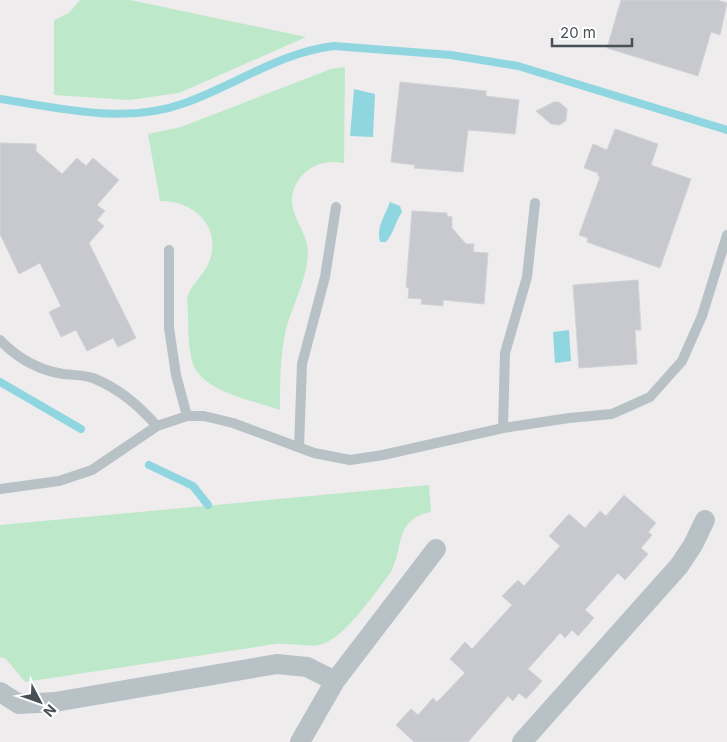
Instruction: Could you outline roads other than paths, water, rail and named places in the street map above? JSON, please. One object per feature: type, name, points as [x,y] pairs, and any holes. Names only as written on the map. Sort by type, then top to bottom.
[{"type":"street","points":[[522,742],[679,566],[697,538],[705,520]]},
{"type":"street","points":[[300,742],[335,681],[436,549]]},
{"type":"street","points":[[0,692],[20,704],[55,702],[277,664],[307,667],[335,681]]},
{"type":"lane","points":[[503,428],[504,353],[524,290],[535,203]]},
{"type":"lane","points":[[299,447],[302,364],[325,277],[336,207]]},
{"type":"lane","points":[[0,489],[59,481],[92,470],[157,426],[187,416],[204,416],[233,423],[314,453],[350,460],[383,455],[503,428],[569,418],[612,414],[650,398],[682,361],[702,316],[727,235]]},
{"type":"lane","points":[[169,250],[169,328],[176,376],[187,416]]},
{"type":"lane","points":[[0,340],[20,358],[41,368],[60,373],[91,377],[117,388],[136,403],[157,426]]},
{"type":"water","points":[[354,89],[375,94],[373,137],[350,136]]},
{"type":"water","points":[[390,202],[400,206],[402,212],[389,239],[386,242],[380,242],[380,226]]},
{"type":"water","points":[[569,330],[571,361],[555,363],[553,332]]},
{"type":"waterway","points":[[0,99],[93,113],[116,114],[162,110],[204,96],[258,70],[295,55],[314,49],[334,46],[451,55],[518,66],[727,130]]},
{"type":"waterway","points":[[0,382],[81,429]]},
{"type":"waterway","points":[[149,465],[193,486],[208,505]]}]
